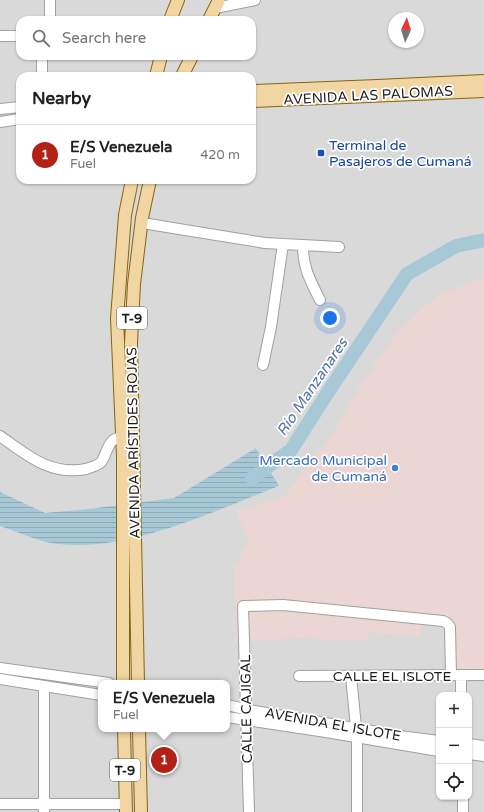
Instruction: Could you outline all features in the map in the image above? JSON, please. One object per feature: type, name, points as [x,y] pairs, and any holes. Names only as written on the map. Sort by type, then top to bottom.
[{"type":"main road","points":[[172,16],[178,0]]},
{"type":"main road","points":[[211,16],[217,4]]},
{"type":"main road","points":[[157,72],[160,60]]},
{"type":"main road","points":[[184,72],[190,60]]},
{"type":"main road","points":[[191,60],[193,72]]},
{"type":"main road","name":"AVENIDA LAS PALOMAS","points":[[256,91],[484,81]]},
{"type":"main road","name":"AVENIDA LAS PALOMAS","points":[[256,101],[484,90]]},
{"type":"main road","name":"AVENIDA ARÍSTIDES ROJAS","points":[[128,457],[122,437],[117,318],[125,215],[131,184]]},
{"type":"main road","name":"AVENIDA ARÍSTIDES ROJAS","points":[[138,680],[130,585],[128,457],[134,284],[142,223],[149,184]]},
{"type":"main road","name":"AVENIDA ARÍSTIDES ROJAS","points":[[123,680],[130,585]]},
{"type":"main road","name":"T-9","points":[[124,732],[126,808]]},
{"type":"main road","name":"T-9","points":[[139,732],[142,812]]},
{"type":"street","points":[[50,0],[50,16]]},
{"type":"street","points":[[217,4],[255,0]]},
{"type":"street","points":[[0,36],[16,36]]},
{"type":"street","points":[[42,60],[42,72]]},
{"type":"street","points":[[0,110],[16,108]]},
{"type":"street","points":[[0,122],[16,120]]},
{"type":"street","points":[[142,223],[265,243],[339,247]]},
{"type":"street","points":[[263,366],[271,327],[283,244]]},
{"type":"street","points":[[303,246],[303,260],[306,273],[320,300]]},
{"type":"street","points":[[0,436],[38,463],[59,469],[73,470],[86,468],[101,462],[111,442],[116,438],[122,437]]},
{"type":"street","name":"CALLE CAJIGAL","points":[[249,812],[243,606],[283,605],[443,621],[450,627],[456,675]]},
{"type":"street","points":[[0,668],[98,682]]},
{"type":"street","points":[[456,675],[460,692]]},
{"type":"street","name":"CALLE EL ISLOTE","points":[[299,676],[484,675]]},
{"type":"street","points":[[351,676],[356,732],[357,812]]},
{"type":"street","points":[[0,679],[98,695]]},
{"type":"street","points":[[44,686],[44,808]]},
{"type":"street","name":"AVENIDA EL ISLOTE","points":[[230,706],[436,750]]},
{"type":"street","name":"AVENIDA EL ISLOTE","points":[[230,717],[436,741]]},
{"type":"street","points":[[472,744],[484,746]]},
{"type":"street","points":[[472,754],[484,756]]},
{"type":"street","points":[[463,800],[463,812]]},
{"type":"street","points":[[0,804],[44,808],[126,808]]},
{"type":"shaded area","points":[[0,0],[484,0],[484,812],[0,812]]},
{"type":"shaded area","name":"Mercado Municipal de Cumaná","points":[[484,278],[484,673],[454,674],[453,627],[422,615],[420,637],[368,632],[368,641],[300,638],[236,642],[234,566],[240,565],[241,552],[249,543],[236,511],[285,496],[328,441],[359,388],[397,332],[439,294]]},
{"type":"water","points":[[256,448],[279,486],[195,519],[165,529],[134,538],[104,543],[74,545],[46,542],[0,526],[0,492],[45,513],[174,498]]},
{"type":"waterway","name":"Río Manzanares","points":[[252,478],[291,450],[407,274],[456,246],[484,240]]},
{"type":"place","name":"Terminal de Pasajeros de Cumaná","points":[[321,153]]},
{"type":"place","name":"Mercado Municipal de Cumaná","points":[[395,468]]},
{"type":"place","name":"E/S Venezuela","points":[[164,760]]}]
